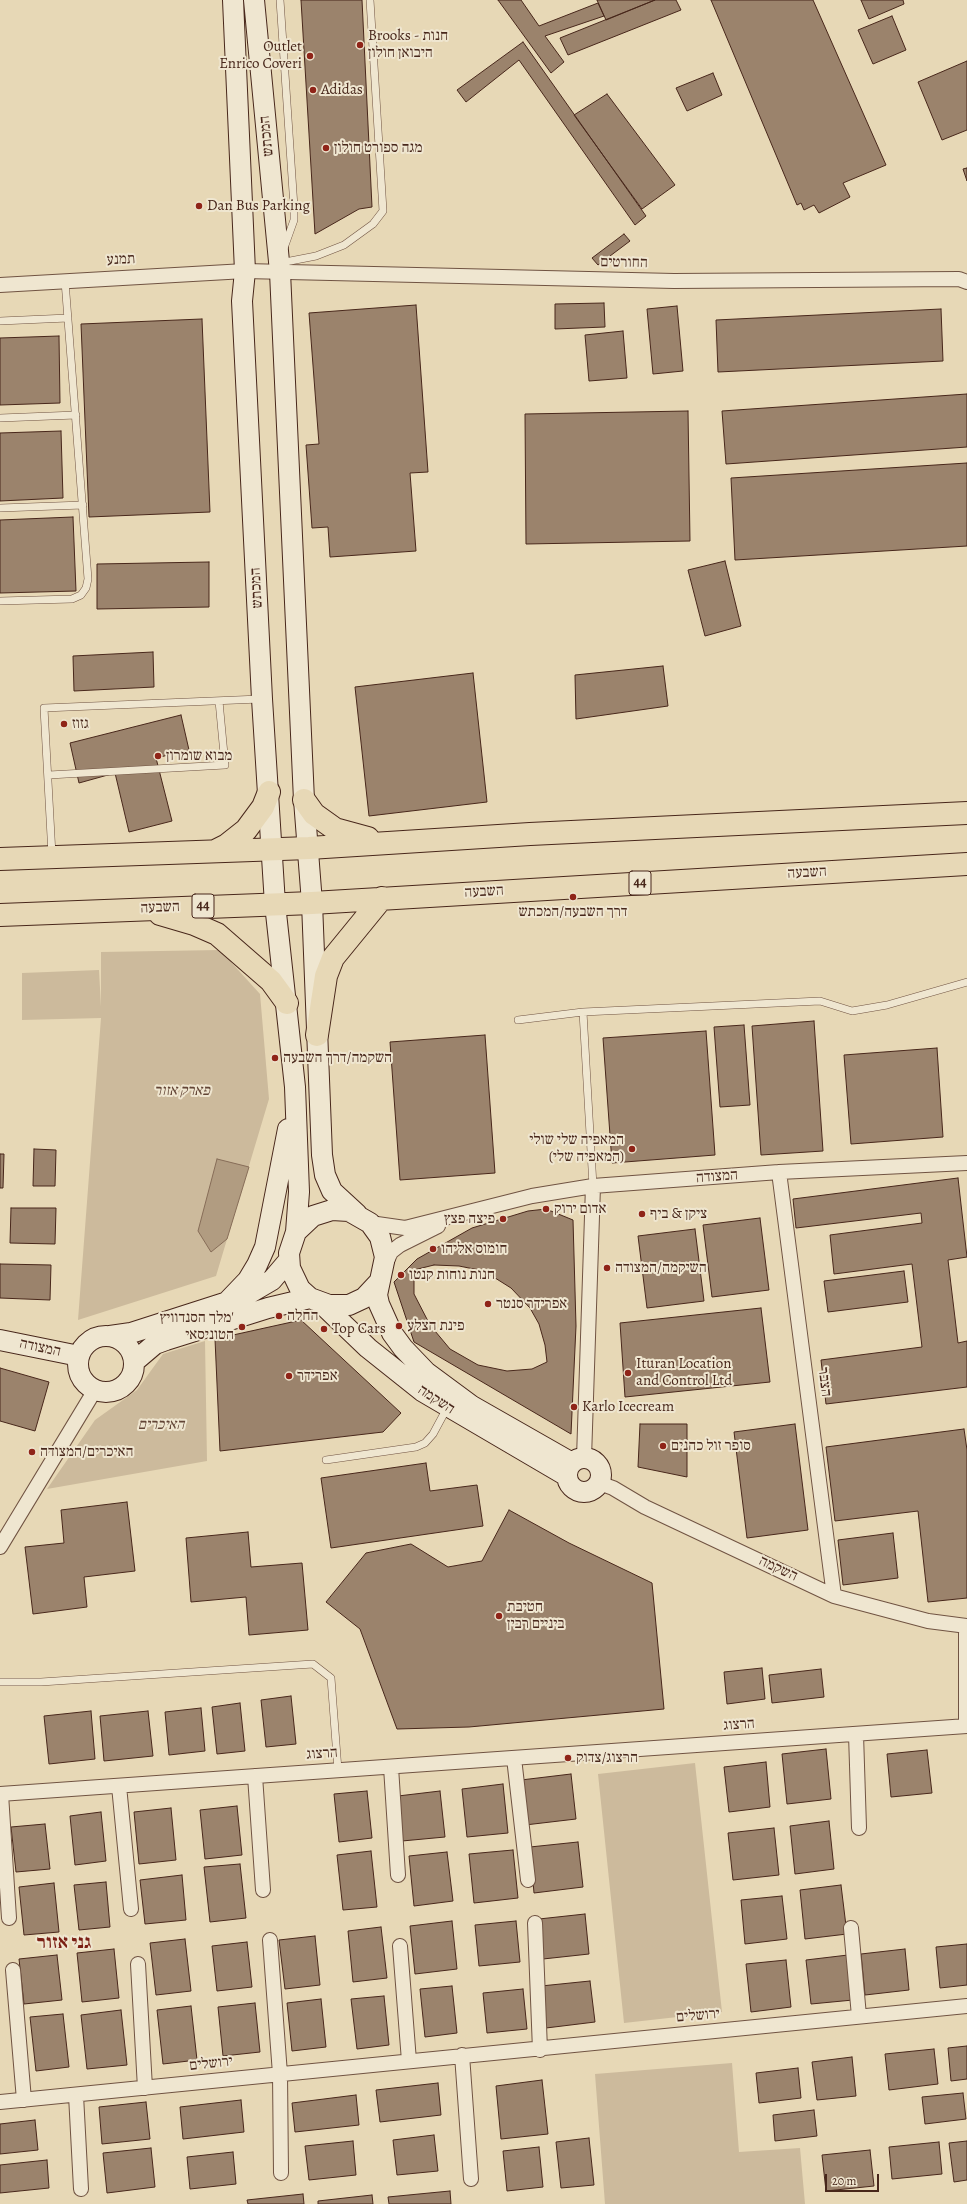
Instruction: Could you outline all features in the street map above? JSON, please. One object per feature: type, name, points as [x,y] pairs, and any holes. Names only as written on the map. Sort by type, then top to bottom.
[{"type":"highway","points":[[211,853],[227,845],[246,830],[263,807],[269,792]]},
{"type":"highway","points":[[304,800],[314,814],[335,829],[382,843]]},
{"type":"highway","points":[[0,859],[211,853],[967,813]]},
{"type":"highway","name":"השבעה","points":[[0,915],[312,903],[382,898],[965,868]]},
{"type":"highway","points":[[317,1035],[326,976],[333,958],[382,898]]},
{"type":"highway","points":[[131,909],[164,915],[217,934],[271,981],[287,1003]]},
{"type":"street","name":"המכתש","points":[[233,0],[245,271],[242,301],[262,699],[269,792],[270,850],[295,1087]]},
{"type":"street","name":"המכתש","points":[[254,0],[280,268],[304,800],[309,848],[312,903],[322,1154],[325,1175],[332,1191],[364,1219]]},
{"type":"street","points":[[245,271],[280,268]]},
{"type":"street","name":"החורטים","points":[[280,268],[674,282],[960,279],[967,282]]},
{"type":"street","name":"תמנע","points":[[0,285],[245,271]]},
{"type":"street","points":[[295,1087],[299,1192],[296,1232],[291,1244],[289,1260],[295,1282],[316,1301]]},
{"type":"street","points":[[226,1303],[248,1280],[265,1247],[283,1164],[295,1087]]},
{"type":"street","name":"המצודה","points":[[364,1219],[405,1228],[532,1196],[592,1186],[779,1172],[967,1163]]},
{"type":"street","name":"הצבר","points":[[779,1172],[834,1596]]},
{"type":"street","points":[[574,1466],[590,1459],[598,1466],[601,1477],[599,1483],[591,1491],[580,1492],[570,1486],[574,1466],[592,1186]]},
{"type":"street","points":[[135,1361],[155,1344],[268,1308],[316,1301],[338,1306],[354,1303],[369,1294],[382,1274],[384,1247],[380,1237],[364,1219],[337,1210],[321,1213],[307,1221],[296,1232]]},
{"type":"street","name":"המצודה","points":[[382,1274],[391,1252],[400,1245],[469,1212]]},
{"type":"street","points":[[110,1336],[127,1344],[135,1361],[134,1371],[123,1387],[110,1392],[95,1390],[87,1385],[81,1377],[78,1366],[79,1356],[84,1347],[91,1341],[100,1336],[131,1333],[226,1303],[258,1291],[272,1280],[289,1260]]},
{"type":"street","name":"השקמה","points":[[382,1274],[378,1300],[386,1323],[403,1348],[426,1372],[472,1406],[574,1466]]},
{"type":"street","name":"השקמה","points":[[316,1301],[396,1372],[447,1408],[574,1466]]},
{"type":"street","name":"המצודה","points":[[0,1340],[79,1356]]},
{"type":"street","points":[[0,1547],[95,1390]]},
{"type":"street","name":"השקמה","points":[[599,1483],[613,1488],[645,1506],[834,1596],[928,1621],[967,1626]]},
{"type":"street","points":[[967,1626],[967,1726]]},
{"type":"street","name":"הרצוג","points":[[9,1918],[1,1794],[967,1726]]},
{"type":"street","points":[[856,1734],[859,1828]]},
{"type":"street","points":[[514,1758],[528,1880]]},
{"type":"street","points":[[391,1767],[398,1875]]},
{"type":"street","points":[[254,1776],[263,1890]]},
{"type":"street","points":[[119,1786],[131,1909]]},
{"type":"street","points":[[535,1923],[540,2050]]},
{"type":"street","points":[[851,1928],[859,2016]]},
{"type":"street","points":[[270,1940],[280,2074],[281,2173]]},
{"type":"street","points":[[400,1946],[409,2061]]},
{"type":"street","points":[[138,1964],[145,2088]]},
{"type":"street","points":[[13,1970],[24,2100]]},
{"type":"street","name":"ירושלים","points":[[0,2102],[462,2055],[540,2050],[967,2006]]},
{"type":"street","points":[[462,2055],[471,2179]]},
{"type":"street","points":[[76,2095],[81,2189]]},
{"type":"lane","points":[[280,0],[294,220],[280,268]]},
{"type":"lane","points":[[280,268],[344,245],[373,224],[383,211],[370,0]]},
{"type":"lane","points":[[0,601],[72,599],[81,595],[86,588],[88,579],[65,281]]},
{"type":"lane","points":[[0,321],[68,318]]},
{"type":"lane","points":[[0,418],[76,415]]},
{"type":"lane","points":[[0,508],[83,505]]},
{"type":"lane","points":[[52,857],[49,775],[44,708],[262,699]]},
{"type":"lane","points":[[49,775],[225,765],[219,701]]},
{"type":"lane","points":[[518,1020],[583,1012],[820,1001],[852,1011],[887,1005],[967,982]]},
{"type":"lane","points":[[583,1012],[592,1186]]},
{"type":"lane","points":[[326,1460],[416,1447],[425,1443],[433,1434],[447,1408]]},
{"type":"lane","points":[[0,1682],[41,1682],[312,1664],[331,1678],[338,1770]]},
{"type":"green space","name":"פארק אזור","points":[[220,950],[260,994],[269,1099],[216,1276],[78,1320],[101,1018],[22,1020],[22,973],[99,970],[101,1007],[101,952]]},
{"type":"green space","name":"האיכרים","points":[[205,1341],[207,1461],[47,1489],[95,1420],[137,1390],[163,1354]]},
{"type":"green space","points":[[695,1763],[722,2012],[624,2023],[598,1774]]},
{"type":"green space","points":[[732,2063],[739,2152],[800,2148],[805,2204],[605,2204],[595,2074]]},
{"type":"shaded area","points":[[217,1159],[249,1167],[227,1239],[211,1252],[198,1231]]},
{"type":"building","points":[[301,0],[362,0],[372,207],[359,209],[315,234]]},
{"type":"building","points":[[498,0],[521,0],[539,26],[598,3],[604,16],[545,36],[564,62],[551,73]]},
{"type":"building","points":[[597,0],[655,0],[606,20]]},
{"type":"building","points":[[655,0],[676,0],[681,10],[568,55],[560,38]]},
{"type":"building","points":[[711,0],[813,0],[886,165],[843,183],[850,197],[819,213],[814,205],[804,210],[801,203],[797,205]]},
{"type":"building","points":[[861,0],[903,0],[904,4],[869,19]]},
{"type":"building","points":[[892,16],[906,50],[873,64],[858,30]]},
{"type":"building","points":[[523,42],[646,216],[635,225],[519,60],[466,102],[457,90]]},
{"type":"building","points":[[967,61],[967,130],[942,140],[918,82]]},
{"type":"building","points":[[713,73],[722,95],[687,111],[676,88]]},
{"type":"building","points":[[607,94],[675,185],[642,209],[574,115]]},
{"type":"building","points":[[967,168],[967,181],[963,169]]},
{"type":"building","points":[[624,234],[630,241],[598,265],[592,258]]},
{"type":"building","points":[[604,303],[605,327],[555,329],[555,304]]},
{"type":"building","points":[[416,305],[428,472],[410,473],[416,551],[330,557],[328,527],[312,528],[306,445],[319,444],[309,313]]},
{"type":"building","points":[[677,306],[683,371],[653,374],[647,309]]},
{"type":"building","points":[[941,309],[943,361],[718,372],[716,320]]},
{"type":"building","points":[[202,319],[210,512],[89,517],[81,324]]},
{"type":"building","points":[[623,331],[627,378],[589,381],[585,335]]},
{"type":"building","points":[[59,336],[60,403],[0,405],[0,338]]},
{"type":"building","points":[[967,394],[967,447],[726,464],[722,411]]},
{"type":"building","points":[[688,411],[690,541],[526,544],[525,414]]},
{"type":"building","points":[[61,431],[63,498],[0,501],[0,433]]},
{"type":"building","points":[[967,463],[967,546],[735,560],[731,478]]},
{"type":"building","points":[[73,517],[76,591],[0,593],[0,520]]},
{"type":"building","points":[[725,561],[741,626],[705,636],[688,570]]},
{"type":"building","points":[[209,562],[209,607],[97,609],[97,564]]},
{"type":"building","points":[[153,652],[154,687],[74,691],[73,656]]},
{"type":"building","points":[[663,666],[668,706],[576,719],[575,675]]},
{"type":"building","points":[[473,673],[487,802],[369,816],[355,687]]},
{"type":"building","points":[[181,715],[189,750],[156,758],[172,821],[129,832],[115,773],[79,783],[70,743]]},
{"type":"building","points":[[814,1021],[823,1151],[761,1155],[752,1026]]},
{"type":"building","points":[[744,1025],[750,1105],[720,1107],[714,1027]]},
{"type":"building","points":[[706,1031],[715,1155],[612,1163],[603,1038]]},
{"type":"building","points":[[485,1035],[495,1173],[400,1180],[390,1042]]},
{"type":"building","points":[[937,1048],[943,1137],[851,1144],[844,1055]]},
{"type":"building","points":[[34,1149],[56,1150],[55,1186],[33,1186]]},
{"type":"building","points":[[0,1154],[4,1154],[3,1188],[0,1188]]},
{"type":"building","points":[[958,1178],[967,1257],[948,1260],[958,1343],[967,1341],[967,1387],[826,1404],[821,1360],[922,1347],[912,1264],[834,1274],[830,1235],[922,1223],[921,1213],[796,1228],[793,1199]]},
{"type":"building","points":[[11,1208],[56,1208],[55,1244],[10,1243]]},
{"type":"building","name":"אפרידר סנטר","points":[[546,1209],[573,1220],[576,1326],[571,1434],[414,1342],[394,1282],[417,1259],[472,1228],[528,1211]]},
{"type":"building","points":[[760,1218],[769,1290],[712,1297],[703,1225]]},
{"type":"building","points":[[695,1229],[704,1301],[647,1308],[638,1236]]},
{"type":"building","points":[[0,1264],[51,1265],[50,1300],[0,1298]]},
{"type":"building","points":[[434,1265],[459,1266],[484,1271],[511,1288],[530,1308],[539,1324],[545,1345],[547,1362],[532,1369],[507,1371],[478,1365],[450,1349],[430,1325],[414,1294],[414,1270]]},
{"type":"building","points":[[904,1271],[908,1302],[828,1312],[824,1281]]},
{"type":"building","points":[[761,1308],[770,1382],[625,1397],[620,1323]]},
{"type":"building","name":"אפרידר","points":[[301,1320],[401,1413],[383,1432],[220,1451],[215,1339]]},
{"type":"building","points":[[0,1368],[49,1382],[35,1431],[0,1421]]},
{"type":"building","name":"סופר זול כהנים","points":[[640,1424],[687,1424],[687,1477],[638,1467]]},
{"type":"building","points":[[795,1424],[808,1530],[747,1538],[734,1432]]},
{"type":"building","points":[[964,1429],[967,1450],[967,1598],[928,1602],[918,1511],[835,1521],[826,1447]]},
{"type":"building","points":[[426,1463],[430,1491],[477,1485],[483,1526],[331,1548],[321,1478]]},
{"type":"building","points":[[127,1502],[135,1571],[84,1577],[87,1607],[33,1614],[25,1547],[64,1543],[61,1510]]},
{"type":"building","name":"חטיבת ביניים רבין","points":[[509,1510],[569,1543],[652,1583],[664,1709],[469,1727],[397,1729],[360,1629],[326,1602],[366,1553],[411,1544],[448,1567],[482,1561]]},
{"type":"building","points":[[248,1532],[251,1567],[302,1563],[308,1630],[249,1635],[246,1597],[191,1602],[186,1538]]},
{"type":"building","points":[[893,1533],[898,1578],[843,1585],[838,1540]]},
{"type":"building","points":[[762,1668],[765,1699],[727,1704],[724,1672]]},
{"type":"building","points":[[821,1669],[824,1697],[772,1703],[769,1675]]},
{"type":"building","points":[[291,1696],[296,1744],[266,1747],[261,1700]]},
{"type":"building","points":[[240,1703],[245,1751],[217,1754],[212,1707]]},
{"type":"building","points":[[201,1708],[205,1751],[169,1755],[165,1712]]},
{"type":"building","points":[[91,1711],[95,1759],[49,1764],[44,1716]]},
{"type":"building","points":[[148,1711],[153,1756],[104,1761],[100,1716]]},
{"type":"building","points":[[826,1749],[831,1799],[787,1804],[782,1754]]},
{"type":"building","points":[[927,1750],[932,1793],[891,1797],[887,1754]]},
{"type":"building","points":[[766,1762],[770,1807],[729,1812],[724,1767]]},
{"type":"building","points":[[571,1774],[576,1819],[525,1825],[521,1780]]},
{"type":"building","points":[[503,1784],[508,1833],[467,1837],[462,1789]]},
{"type":"building","points":[[367,1791],[372,1838],[339,1842],[334,1794]]},
{"type":"building","points":[[440,1791],[445,1837],[402,1841],[398,1796]]},
{"type":"building","points":[[237,1806],[242,1855],[205,1859],[200,1810]]},
{"type":"building","points":[[171,1808],[176,1860],[139,1864],[134,1812]]},
{"type":"building","points":[[101,1812],[106,1861],[75,1865],[70,1816]]},
{"type":"building","points":[[829,1821],[834,1869],[795,1874],[790,1826]]},
{"type":"building","points":[[45,1824],[50,1869],[16,1872],[11,1827]]},
{"type":"building","points":[[774,1828],[779,1875],[733,1880],[728,1833]]},
{"type":"building","points":[[578,1842],[583,1887],[534,1893],[530,1847]]},
{"type":"building","points":[[513,1850],[518,1898],[474,1903],[469,1854]]},
{"type":"building","points":[[371,1851],[377,1907],[343,1910],[337,1855]]},
{"type":"building","points":[[447,1852],[453,1901],[414,1906],[409,1856]]},
{"type":"building","points":[[240,1864],[246,1918],[210,1922],[204,1867]]},
{"type":"building","points":[[182,1875],[186,1920],[145,1924],[140,1880]]},
{"type":"building","points":[[106,1882],[110,1927],[79,1930],[74,1885]]},
{"type":"building","points":[[54,1883],[59,1932],[24,1935],[19,1887]]},
{"type":"building","points":[[841,1885],[847,1934],[805,1939],[800,1890]]},
{"type":"building","points":[[782,1896],[787,1939],[745,1944],[741,1900]]},
{"type":"building","points":[[585,1914],[589,1954],[543,1959],[539,1919]]},
{"type":"building","points":[[452,1921],[457,1969],[415,1974],[410,1926]]},
{"type":"building","points":[[516,1921],[520,1962],[479,1966],[475,1925]]},
{"type":"building","points":[[381,1927],[387,1978],[353,1982],[348,1931]]},
{"type":"building","points":[[315,1936],[320,1985],[285,1989],[279,1940]]},
{"type":"building","points":[[185,1939],[191,1991],[156,1995],[150,1943]]},
{"type":"building","points":[[247,1942],[252,1987],[217,1991],[212,1946]]},
{"type":"building","points":[[967,1944],[967,1985],[940,1988],[936,1947]]},
{"type":"building","points":[[114,1949],[119,1998],[82,2002],[77,1953]]},
{"type":"building","points":[[905,1949],[909,1990],[865,1995],[861,1954]]},
{"type":"building","points":[[57,1955],[62,2000],[24,2004],[19,1959]]},
{"type":"building","points":[[848,1955],[853,2000],[811,2004],[806,1960]]},
{"type":"building","points":[[786,1960],[791,2007],[751,2012],[746,1964]]},
{"type":"building","points":[[590,1981],[595,2022],[546,2028],[541,1986]]},
{"type":"building","points":[[452,1986],[457,2033],[425,2037],[420,1989]]},
{"type":"building","points":[[523,1989],[527,2029],[487,2033],[483,1993]]},
{"type":"building","points":[[384,1996],[389,2045],[357,2049],[351,1999]]},
{"type":"building","points":[[321,1999],[326,2047],[292,2051],[287,2003]]},
{"type":"building","points":[[255,2003],[260,2052],[223,2056],[218,2007]]},
{"type":"building","points":[[191,2006],[197,2060],[163,2064],[157,2010]]},
{"type":"building","points":[[121,2010],[127,2065],[87,2069],[81,2015]]},
{"type":"building","points":[[63,2014],[69,2067],[36,2071],[30,2017]]},
{"type":"building","points":[[967,2046],[967,2079],[951,2081],[948,2048]]},
{"type":"building","points":[[934,2049],[938,2084],[889,2090],[885,2054]]},
{"type":"building","points":[[852,2057],[856,2096],[817,2100],[812,2062]]},
{"type":"building","points":[[798,2068],[801,2098],[759,2103],[756,2073]]},
{"type":"building","points":[[542,2080],[548,2134],[501,2139],[496,2086]]},
{"type":"building","points":[[438,2083],[441,2115],[380,2122],[376,2090]]},
{"type":"building","points":[[963,2093],[966,2119],[925,2124],[922,2097]]},
{"type":"building","points":[[356,2095],[359,2125],[295,2132],[292,2103]]},
{"type":"building","points":[[241,2100],[244,2132],[183,2139],[180,2107]]},
{"type":"building","points":[[146,2102],[150,2139],[102,2144],[99,2107]]},
{"type":"building","points":[[814,2110],[817,2136],[775,2141],[773,2115]]},
{"type":"building","points":[[35,2120],[38,2150],[0,2154],[0,2124]]},
{"type":"building","points":[[434,2135],[438,2171],[397,2175],[393,2140]]},
{"type":"building","points":[[589,2138],[594,2185],[561,2188],[556,2142]]},
{"type":"building","points":[[353,2141],[356,2175],[309,2180],[305,2146]]},
{"type":"building","points":[[967,2141],[967,2180],[954,2182],[949,2143]]},
{"type":"building","points":[[939,2142],[942,2174],[892,2179],[889,2147]]},
{"type":"building","points":[[539,2147],[543,2187],[507,2191],[503,2151]]},
{"type":"building","points":[[151,2148],[155,2187],[107,2193],[103,2153]]},
{"type":"building","points":[[870,2150],[874,2186],[826,2191],[822,2155]]},
{"type":"building","points":[[233,2152],[236,2184],[190,2189],[187,2157]]},
{"type":"building","points":[[47,2160],[49,2188],[0,2193],[0,2165]]},
{"type":"building","points":[[450,2191],[451,2204],[389,2204],[388,2197]]},
{"type":"building","points":[[303,2194],[304,2204],[248,2204],[247,2200]]},
{"type":"building","points":[[372,2195],[373,2204],[318,2204],[318,2201]]},
{"type":"place","name":"Brooks - חנות היבואן חולון","points":[[360,45]]},
{"type":"place","name":"Outlet Enrico Coveri","points":[[310,56]]},
{"type":"place","name":"Adidas","points":[[313,90]]},
{"type":"place","name":"מגה ספורט חולון","points":[[326,148]]},
{"type":"place","name":"Dan Bus Parking","points":[[199,206]]},
{"type":"place","name":"גזוז","points":[[64,724]]},
{"type":"place","name":"מבוא שומרון","points":[[158,756]]},
{"type":"place","name":"דרך השבעה/המכתש","points":[[573,897]]},
{"type":"place","name":"השקמה/דרך השבעה","points":[[275,1058]]},
{"type":"place","name":"המאפיה שלי שולי (המאפיה שלי)","points":[[632,1149]]},
{"type":"place","name":"אדום ירוק","points":[[546,1209]]},
{"type":"place","name":"ציקן & ביף","points":[[642,1214]]},
{"type":"place","name":"פיצה פצץ","points":[[503,1219]]},
{"type":"place","name":"חומוס אליהו","points":[[433,1249]]},
{"type":"place","name":"השיקמה/המצודה","points":[[607,1268]]},
{"type":"place","name":"חנות נוחות קנטו","points":[[401,1275]]},
{"type":"place","name":"אפרידר סנטר","points":[[488,1304]]},
{"type":"place","name":"החלה","points":[[279,1316]]},
{"type":"place","name":"פינת הצלע","points":[[399,1326]]},
{"type":"place","name":"מלך הסנדוויץ' הטוניסאי","points":[[242,1327]]},
{"type":"place","name":"Top Cars","points":[[324,1329]]},
{"type":"place","name":"Ituran Location and Control Ltd","points":[[628,1373]]},
{"type":"place","name":"אפרידר","points":[[289,1376]]},
{"type":"place","name":"Karlo Icecream","points":[[574,1407]]},
{"type":"place","name":"סופר זול כהנים","points":[[663,1446]]},
{"type":"place","name":"האיכרים/המצודה","points":[[32,1452]]},
{"type":"place","name":"חטיבת ביניים רבין","points":[[499,1616]]},
{"type":"place","name":"הרצוג/צדוק","points":[[568,1758]]},
{"type":"district","name":"גני אזור","points":[[64,1943]]}]
